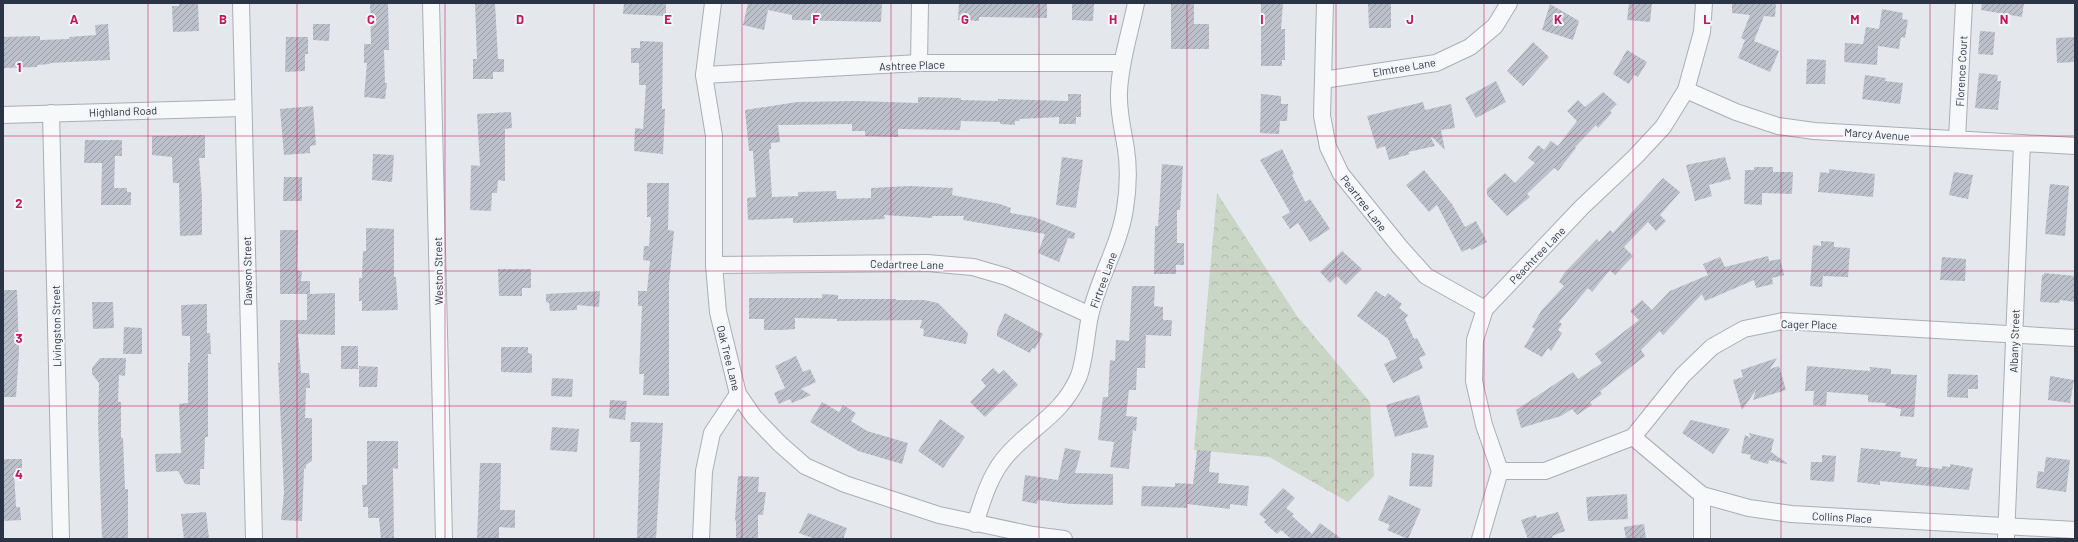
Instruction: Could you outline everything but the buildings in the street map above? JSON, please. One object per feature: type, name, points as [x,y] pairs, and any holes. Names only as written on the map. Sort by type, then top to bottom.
[{"type":"street","name":"Dawson Street","points":[[241,3],[254,539]]},
{"type":"street","name":"Weston Street","points":[[431,3],[444,539]]},
{"type":"street","name":"Oak Tree Lane","points":[[713,3],[704,75],[714,136],[714,265],[718,312],[738,394],[754,417],[779,443],[805,466],[844,484],[939,515],[975,524],[1033,535],[1064,539]]},
{"type":"street","points":[[919,63],[920,3]]},
{"type":"street","name":"Firtree Lane","points":[[975,524],[987,489],[1002,461],[1021,441],[1064,404],[1079,377],[1090,315],[1117,240],[1125,210],[1128,183],[1126,149],[1120,120],[1119,92],[1122,63],[1136,3]]},
{"type":"street","name":"Peartree Lane","points":[[1325,3],[1323,80],[1324,124],[1328,147],[1341,174],[1395,242],[1426,276],[1485,309]]},
{"type":"street","name":"Elmtree Lane","points":[[1323,80],[1436,63],[1470,47],[1495,26],[1509,3]]},
{"type":"street","name":"Peachtree Lane","points":[[1500,471],[1484,425],[1474,381],[1475,340],[1485,309],[1582,207],[1635,157],[1662,127],[1686,90],[1702,32],[1704,3]]},
{"type":"street","name":"Florence Court","points":[[1957,139],[1964,3]]},
{"type":"street","name":"Ashtree Place","points":[[704,75],[919,63],[1122,63]]},
{"type":"street","name":"Marcy Avenue","points":[[1686,90],[1736,112],[1778,126],[1814,131],[2075,146]]},
{"type":"street","name":"Highland Road","points":[[3,114],[244,108]]},
{"type":"street","name":"Livingston Street","points":[[51,113],[61,539]]},
{"type":"street","name":"Albany Street","points":[[2006,532],[2022,143]]},
{"type":"street","name":"Cedartree Lane","points":[[714,265],[926,263],[973,267],[1007,277],[1090,315]]},
{"type":"street","name":"Cager Place","points":[[1500,471],[1545,471],[1633,437],[1683,375],[1712,347],[1744,329],[1783,321],[2075,338]]},
{"type":"street","points":[[701,539],[704,471],[712,433],[738,394]]},
{"type":"street","name":"Collins Place","points":[[1633,437],[1702,495],[1749,508],[1790,514],[2006,532],[2075,530]]},
{"type":"street","points":[[1480,539],[1500,471]]},
{"type":"street","points":[[1702,495],[1702,539]]},
{"type":"green space","points":[[1217,193],[1297,316],[1370,402],[1374,476],[1348,502],[1269,457],[1194,450]]}]
